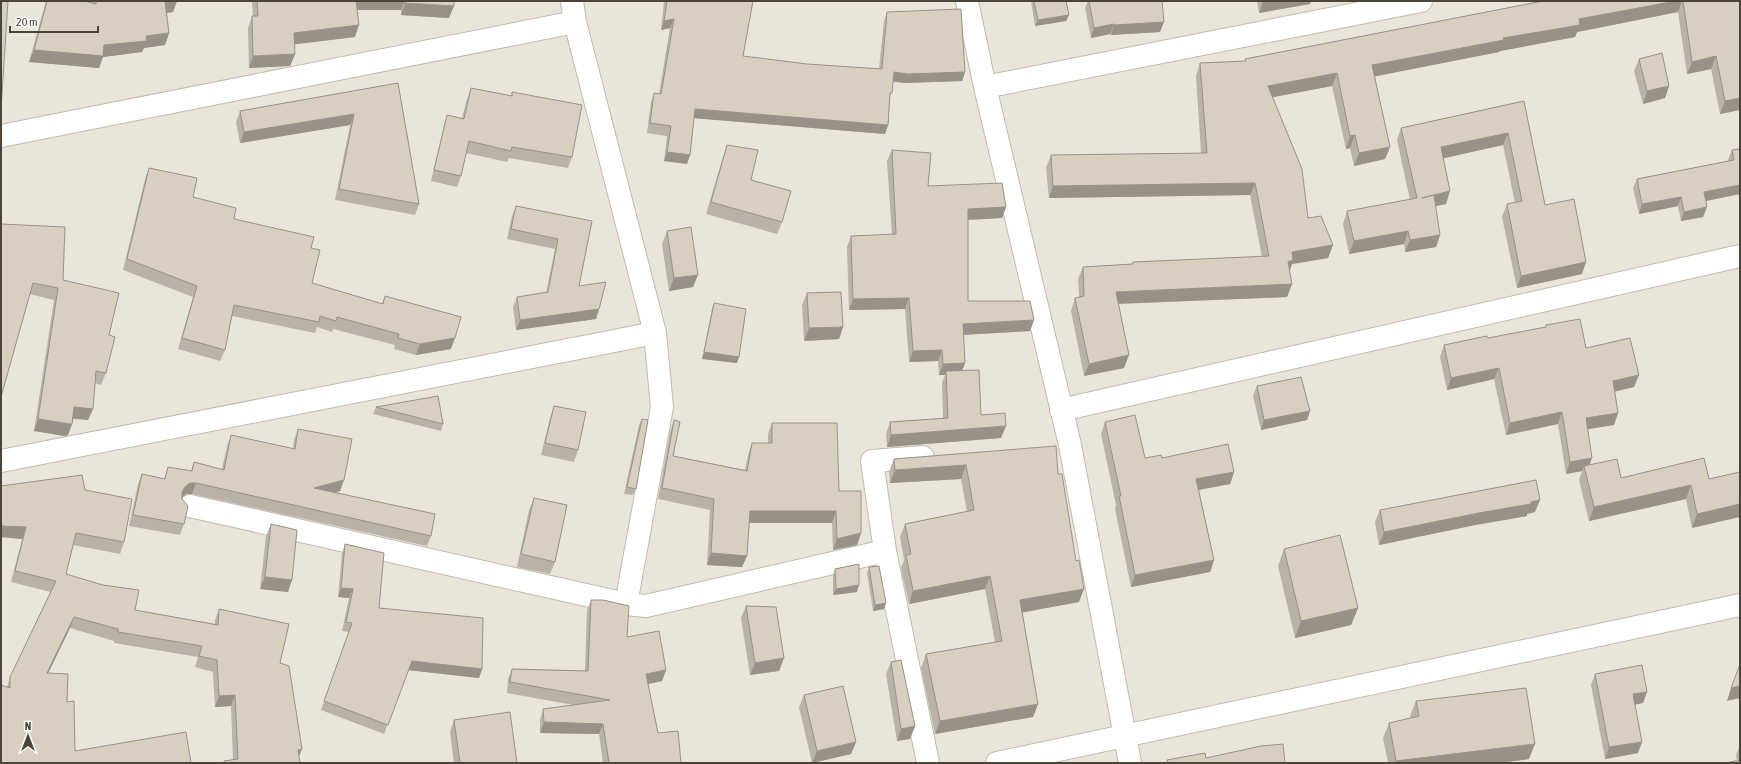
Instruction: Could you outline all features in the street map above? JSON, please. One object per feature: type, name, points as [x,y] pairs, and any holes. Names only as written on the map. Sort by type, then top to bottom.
[{"type":"street","points":[[967,1],[985,87],[1070,445],[1130,763]]},
{"type":"street","points":[[985,87],[1422,1]]},
{"type":"street","points":[[1,136],[574,11],[655,333],[662,407],[626,604]]},
{"type":"street","points":[[1062,410],[1740,256]]},
{"type":"street","points":[[1,461],[655,333]]},
{"type":"street","points":[[1046,447],[1070,445]]},
{"type":"street","points":[[928,763],[885,551],[872,461],[943,455]]},
{"type":"street","points":[[190,506],[626,604],[646,606],[885,551]]},
{"type":"street","points":[[997,763],[1740,605]]},
{"type":"shaded area","points":[[1,1],[1740,1],[1740,763],[1,763]]},
{"type":"building","points":[[1,1],[8,1],[1,109]]},
{"type":"building","points":[[47,1],[84,1],[96,4],[96,1],[174,1],[165,2],[169,33],[146,36],[147,41],[104,45],[103,56],[34,50]]},
{"type":"building","points":[[257,1],[356,1],[359,25],[294,33],[295,54],[253,56],[252,16],[258,16]]},
{"type":"building","points":[[405,1],[454,1],[454,6],[405,3]]},
{"type":"building","points":[[667,1],[753,1],[743,56],[807,64],[882,69],[887,12],[961,9],[965,72],[908,74],[894,72],[892,93],[890,93],[888,125],[695,109],[690,155],[667,152],[671,126],[650,123],[654,93],[661,94],[674,19],[664,21]]},
{"type":"building","points":[[1034,1],[1066,1],[1069,15],[1038,20]]},
{"type":"building","points":[[1089,1],[1162,1],[1164,22],[1114,24],[1094,28]]},
{"type":"building","points":[[1543,1],[1676,1],[1579,19],[1580,25],[1503,38],[1504,40],[1372,65],[1390,147],[1359,153],[1355,135],[1350,136],[1337,73],[1268,86],[1302,169],[1308,218],[1321,216],[1333,245],[1292,252],[1293,260],[1288,262],[1292,284],[1116,292],[1129,355],[1089,364],[1075,298],[1084,296],[1083,267],[1133,264],[1133,262],[1269,256],[1255,183],[1053,186],[1051,155],[1207,153],[1200,63],[1246,61],[1245,59]]},
{"type":"building","points":[[1683,1],[1740,1],[1740,98],[1725,101],[1716,56],[1692,62]]},
{"type":"building","points":[[1662,53],[1669,86],[1647,91],[1639,59]]},
{"type":"building","points":[[398,83],[419,204],[339,189],[354,114],[244,132],[240,111]]},
{"type":"building","points":[[471,88],[512,96],[512,92],[582,105],[572,157],[512,147],[511,151],[469,141],[461,176],[434,170],[447,115],[464,119]]},
{"type":"building","points":[[1524,101],[1545,205],[1574,199],[1586,262],[1521,276],[1507,204],[1522,201],[1508,133],[1441,147],[1450,191],[1434,195],[1440,235],[1410,240],[1408,231],[1354,241],[1347,211],[1417,198],[1401,128]]},
{"type":"building","points":[[727,145],[758,150],[751,180],[791,191],[782,222],[711,202]]},
{"type":"building","points":[[1740,149],[1740,185],[1704,192],[1707,207],[1684,212],[1681,197],[1642,204],[1637,179],[1734,160],[1732,150]]},
{"type":"building","points":[[892,150],[931,153],[928,186],[1002,183],[1006,207],[968,209],[968,301],[1030,301],[1034,320],[963,324],[965,363],[943,364],[942,350],[913,351],[909,298],[853,299],[851,236],[896,234]]},
{"type":"building","points":[[149,168],[197,178],[193,197],[236,208],[234,219],[314,237],[311,248],[320,250],[312,283],[383,304],[385,296],[461,317],[455,338],[420,344],[398,338],[399,334],[337,317],[336,321],[320,316],[319,322],[234,305],[225,350],[182,338],[197,286],[127,259]]},
{"type":"building","points":[[516,206],[592,221],[579,286],[606,282],[599,309],[520,320],[517,297],[548,292],[558,239],[511,229]]},
{"type":"building","points":[[1,224],[65,227],[63,280],[119,293],[109,335],[115,337],[106,373],[96,371],[93,409],[74,407],[72,424],[38,419],[58,288],[33,283],[1,397]]},
{"type":"building","points":[[691,227],[698,275],[674,278],[667,231]]},
{"type":"building","points":[[841,292],[843,327],[809,328],[807,293]]},
{"type":"building","points":[[714,303],[746,309],[739,357],[704,352]]},
{"type":"building","points":[[1580,319],[1586,348],[1630,338],[1639,375],[1613,381],[1618,413],[1586,418],[1592,458],[1570,462],[1562,412],[1510,423],[1499,368],[1451,378],[1444,345],[1487,336],[1488,338],[1546,327],[1546,325]]},
{"type":"building","points":[[979,370],[981,415],[1005,413],[1006,426],[891,435],[890,422],[948,418],[946,371]]},
{"type":"building","points":[[1301,377],[1310,411],[1264,420],[1257,386]]},
{"type":"building","points":[[438,396],[443,424],[376,407]]},
{"type":"building","points":[[554,406],[586,412],[578,450],[545,443]]},
{"type":"building","points":[[1135,415],[1145,458],[1161,455],[1162,458],[1228,444],[1234,472],[1196,479],[1214,560],[1135,575],[1119,496],[1121,496],[1105,422]]},
{"type":"building","points":[[642,419],[648,420],[636,489],[627,487]]},
{"type":"building","points":[[674,420],[680,422],[673,456],[747,471],[752,443],[772,443],[772,423],[837,423],[839,491],[861,491],[861,533],[837,539],[836,511],[750,511],[747,556],[711,553],[714,499],[662,488]]},
{"type":"building","points":[[298,429],[352,439],[344,480],[314,488],[435,514],[431,536],[196,483],[190,483],[182,492],[182,499],[188,506],[184,524],[133,515],[142,474],[165,479],[168,467],[192,471],[194,462],[224,470],[231,435],[295,449]]},
{"type":"building","points":[[1056,446],[1058,474],[1062,474],[1076,561],[1079,560],[1084,589],[1020,600],[1038,704],[940,721],[926,654],[1002,641],[990,576],[913,591],[906,555],[911,554],[905,524],[974,510],[966,465],[895,470],[894,459]]},
{"type":"building","points":[[1704,458],[1709,479],[1740,472],[1740,504],[1697,514],[1691,485],[1594,507],[1584,466],[1617,459],[1621,478]]},
{"type":"building","points":[[82,475],[85,490],[132,499],[124,542],[76,533],[66,574],[103,585],[139,590],[135,610],[218,625],[219,609],[289,624],[280,663],[289,666],[302,749],[298,750],[300,763],[224,763],[224,761],[238,759],[235,695],[219,696],[217,660],[199,656],[202,646],[118,632],[118,629],[74,617],[47,673],[68,674],[67,702],[74,701],[75,751],[186,732],[191,763],[1,763],[1,685],[10,688],[10,677],[56,581],[15,571],[26,527],[1,526],[1,486]]},
{"type":"building","points":[[1536,480],[1540,500],[1531,502],[1531,504],[1384,532],[1380,510]]},
{"type":"building","points":[[534,498],[567,505],[555,562],[521,554]]},
{"type":"building","points":[[271,524],[297,530],[292,580],[265,577]]},
{"type":"building","points":[[1340,535],[1358,608],[1301,621],[1284,549]]},
{"type":"building","points":[[345,544],[384,553],[379,608],[483,618],[482,669],[412,661],[388,725],[324,701],[352,623],[346,622],[353,589],[341,588]]},
{"type":"building","points":[[859,564],[859,585],[836,589],[835,569]]},
{"type":"building","points":[[879,566],[886,603],[875,605],[869,567]]},
{"type":"building","points":[[591,600],[603,600],[629,606],[627,637],[659,631],[666,670],[646,674],[658,733],[678,731],[681,763],[609,763],[603,724],[544,722],[543,709],[610,700],[510,682],[512,669],[588,671]]},
{"type":"building","points":[[746,606],[776,607],[784,658],[755,663]]},
{"type":"building","points":[[901,660],[915,726],[901,729],[891,662]]},
{"type":"building","points":[[1740,664],[1740,686],[1731,688]]},
{"type":"building","points":[[1642,665],[1647,692],[1633,694],[1642,742],[1609,747],[1595,674]]},
{"type":"building","points":[[843,686],[856,742],[817,751],[804,695]]},
{"type":"building","points":[[1526,688],[1535,744],[1396,761],[1389,723],[1419,716],[1416,701]]},
{"type":"building","points":[[510,712],[517,763],[460,763],[454,720]]},
{"type":"building","points":[[1283,744],[1285,763],[1168,763],[1167,760],[1205,753],[1206,758],[1261,746]]},
{"type":"building","points":[[1740,760],[1740,763],[1726,763]]}]
